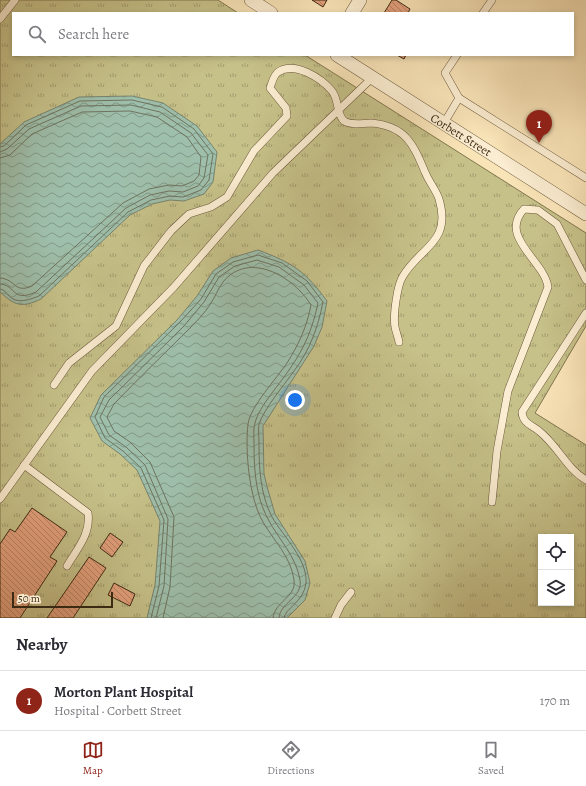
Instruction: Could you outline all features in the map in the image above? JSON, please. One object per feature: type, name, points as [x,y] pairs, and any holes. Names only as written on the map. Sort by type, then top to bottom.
[{"type":"street","points":[[251,0],[269,12]]},
{"type":"street","points":[[353,12],[360,0]]},
{"type":"street","name":"Corbett Street","points":[[339,56],[586,214]]},
{"type":"lane","points":[[0,19],[15,0]]},
{"type":"lane","points":[[484,12],[492,0]]},
{"type":"lane","points":[[456,56],[445,73],[459,98],[586,178]]},
{"type":"lane","points":[[54,385],[69,363],[116,326],[144,266],[171,232],[189,214],[211,207],[227,197],[254,151],[284,121],[286,116],[286,108],[270,88],[273,78],[278,72],[289,69],[305,72],[323,82],[337,99],[341,118],[346,122],[386,126],[402,134],[414,145],[439,199],[442,218],[440,230],[433,245],[402,277],[395,309],[394,326],[399,342]]},
{"type":"lane","points":[[0,499],[92,370],[174,287],[273,173],[372,78]]},
{"type":"lane","points":[[444,123],[459,98]]},
{"type":"lane","points":[[492,502],[496,451],[508,391],[548,287],[546,277],[525,250],[517,234],[516,223],[519,215],[524,209],[538,210],[557,224],[586,280]]},
{"type":"lane","points":[[586,313],[522,412],[522,418],[526,423],[546,436],[568,466],[586,480]]},
{"type":"lane","points":[[24,465],[88,513],[90,524],[88,532],[67,566]]},
{"type":"lane","points":[[335,618],[341,604],[351,592]]},
{"type":"green space","points":[[0,0],[218,0],[236,12],[12,12],[12,56],[307,56],[586,233],[586,326],[535,413],[586,445],[586,618],[0,618]]},
{"type":"water","points":[[132,96],[163,103],[197,126],[217,152],[213,182],[204,194],[184,201],[170,200],[152,204],[130,215],[41,299],[29,304],[15,303],[0,292],[0,144],[24,122],[79,97]]},
{"type":"water","points":[[258,250],[280,259],[297,269],[312,282],[327,301],[322,327],[314,346],[263,426],[264,474],[275,514],[305,561],[310,583],[305,600],[287,618],[147,618],[155,585],[160,521],[137,470],[120,454],[102,441],[90,418],[101,395],[177,320],[197,296],[213,271],[231,258]]},
{"type":"building","points":[[312,0],[327,0],[323,7]]},
{"type":"building","points":[[392,0],[396,0],[410,9],[408,12],[385,12]]},
{"type":"building","points":[[399,56],[406,56],[404,59]]},
{"type":"building","points":[[32,508],[67,532],[50,557],[57,561],[20,618],[0,618],[0,544],[10,529],[15,532]]},
{"type":"building","points":[[110,533],[123,542],[112,557],[100,548]]},
{"type":"building","points":[[89,557],[106,568],[73,618],[47,618]]},
{"type":"building","points":[[114,583],[135,594],[130,606],[108,595]]},
{"type":"place","name":"Morton Plant Hospital","points":[[539,143]]}]
